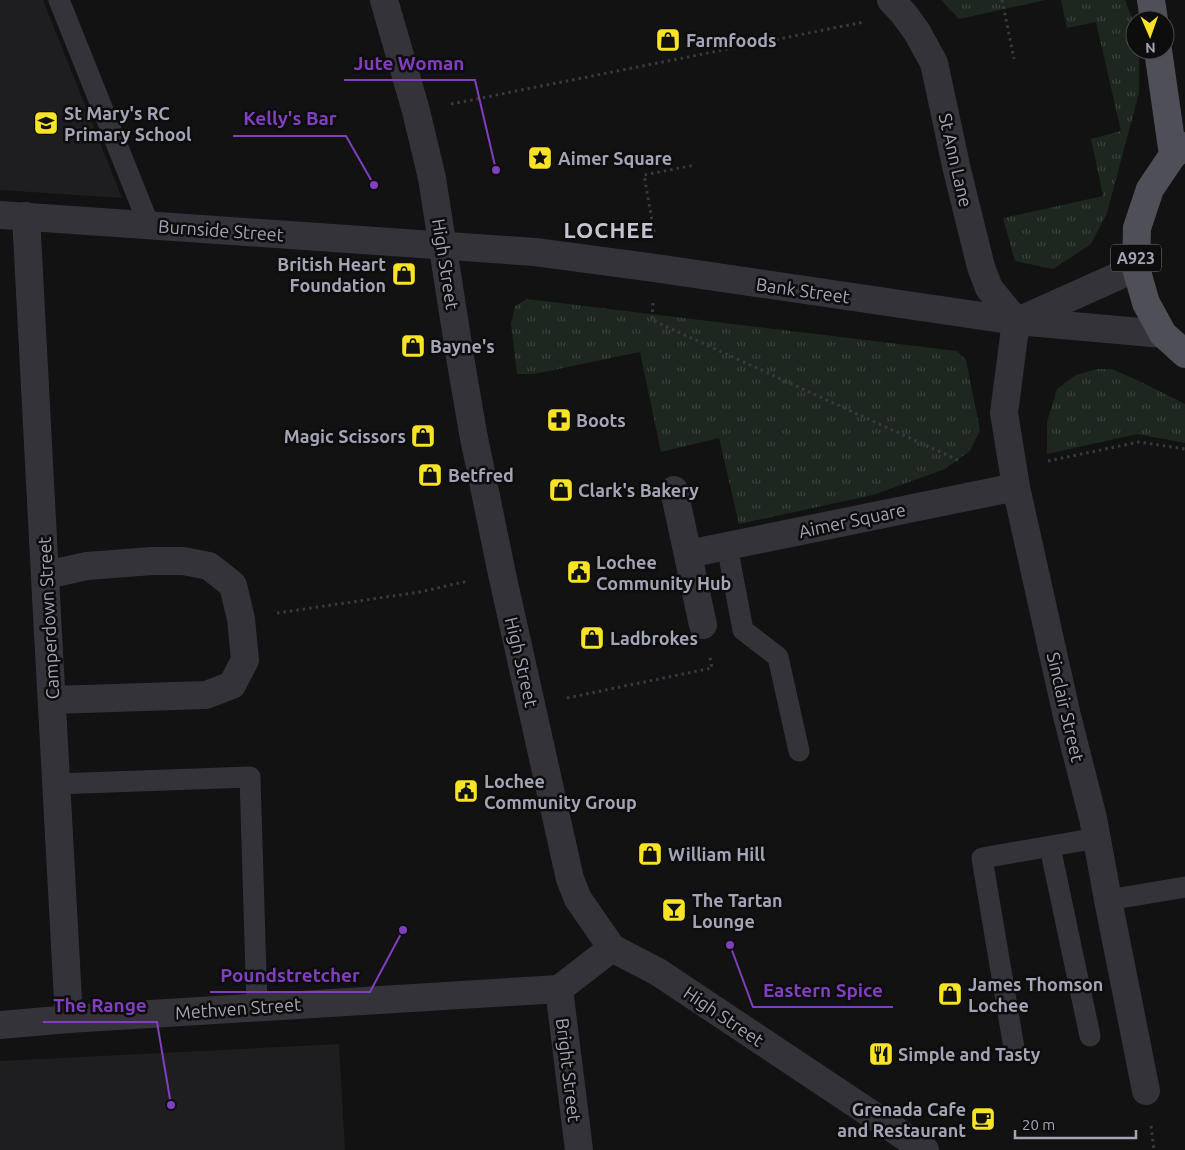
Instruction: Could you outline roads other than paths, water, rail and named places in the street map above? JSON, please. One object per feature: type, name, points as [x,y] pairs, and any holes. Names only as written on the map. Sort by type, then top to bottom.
[{"type":"main road","name":"A923","points":[[1160,60],[1179,151],[1150,189],[1137,228],[1136,268],[1146,303],[1163,334],[1185,354]]},
{"type":"street","name":"High Street","points":[[384,0],[416,111],[432,178],[473,433],[502,574],[570,879],[578,899],[612,948],[658,972],[925,1150]]},
{"type":"street","name":"St Ann Lane","points":[[897,7],[917,32],[934,63],[981,267],[989,288],[1016,321]]},
{"type":"street","name":"Burnside Street","points":[[13,216],[443,245]]},
{"type":"street","name":"Camperdown Street","points":[[13,216],[46,575],[55,784],[69,1019]]},
{"type":"street","name":"Bank Street","points":[[443,245],[535,252],[1016,321],[1163,334]]},
{"type":"street","points":[[1016,321],[1136,268]]},
{"type":"street","name":"Sinclair Street","points":[[1016,321],[1004,412],[1015,478],[1067,716],[1093,818],[1146,1091]]},
{"type":"street","name":"Aimer Square","points":[[688,554],[1015,478]]},
{"type":"street","points":[[674,490],[703,625]]},
{"type":"street","points":[[46,575],[87,566],[152,562],[183,561],[209,566],[233,585],[241,619],[245,660],[232,685],[206,695],[52,700]]},
{"type":"street","points":[[559,989],[612,948]]},
{"type":"street","name":"Methven Street","points":[[0,1026],[69,1019],[559,989]]},
{"type":"street","name":"Bright Street","points":[[559,989],[579,1150]]},
{"type":"lane","points":[[59,0],[149,225]]},
{"type":"lane","points":[[727,546],[744,630],[778,657],[799,751]]},
{"type":"lane","points":[[55,784],[250,777],[257,1007]]},
{"type":"lane","points":[[1014,1048],[982,858],[1096,838]]},
{"type":"lane","points":[[1050,847],[1090,1036]]},
{"type":"lane","points":[[1108,900],[1185,887]]},
{"type":"place","name":"Farmfoods","points":[[668,40]]},
{"type":"place","name":"St Mary's RC Primary School","points":[[46,123]]},
{"type":"place","name":"Aimer Square","points":[[540,158]]},
{"type":"place","name":"Jute Woman","points":[[496,170]]},
{"type":"place","name":"Kelly's Bar","points":[[374,185]]},
{"type":"place","name":"British Heart Foundation","points":[[404,274]]},
{"type":"place","name":"Bayne's","points":[[413,346]]},
{"type":"place","name":"Boots","points":[[559,420]]},
{"type":"place","name":"Magic Scissors","points":[[423,436]]},
{"type":"place","name":"Betfred","points":[[430,475]]},
{"type":"place","name":"Clark's Bakery","points":[[561,490]]},
{"type":"place","name":"Lochee Community Hub","points":[[579,572]]},
{"type":"place","name":"Ladbrokes","points":[[592,638]]},
{"type":"place","name":"Lochee Community Group","points":[[466,791]]},
{"type":"place","name":"William Hill","points":[[650,854]]},
{"type":"place","name":"The Tartan Lounge","points":[[674,910]]},
{"type":"place","name":"Poundstretcher","points":[[403,930]]},
{"type":"place","name":"Eastern Spice","points":[[730,945]]},
{"type":"place","name":"James Thomson Lochee","points":[[950,994]]},
{"type":"place","name":"Simple and Tasty","points":[[881,1054]]},
{"type":"place","name":"The Range","points":[[171,1105]]},
{"type":"place","name":"Grenada Cafe and Restaurant","points":[[983,1119]]},
{"type":"district","name":"LOCHEE","points":[[609,229]]}]
